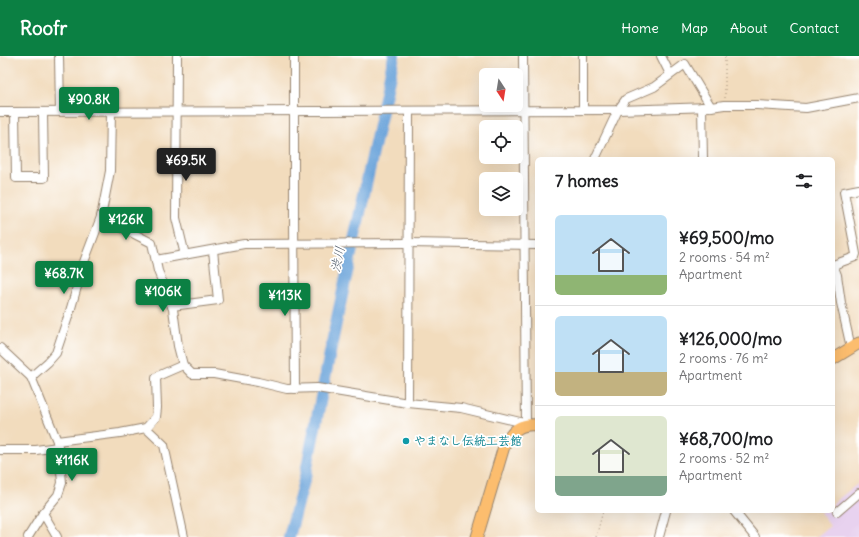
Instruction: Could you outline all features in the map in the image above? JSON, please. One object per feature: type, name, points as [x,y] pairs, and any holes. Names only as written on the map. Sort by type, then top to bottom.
[{"type":"main road","points":[[835,358],[855,346]]},
{"type":"main road","points":[[477,537],[505,443],[513,432],[531,425]]},
{"type":"street","points":[[59,56],[60,111]]},
{"type":"street","points":[[177,56],[176,218],[185,255]]},
{"type":"street","points":[[294,56],[295,390]]},
{"type":"street","points":[[523,56],[523,68]]},
{"type":"street","points":[[583,56],[583,110]]},
{"type":"street","points":[[661,56],[670,74]]},
{"type":"street","points":[[596,157],[618,110],[626,99],[654,87],[685,64],[711,107]]},
{"type":"street","points":[[101,217],[152,243],[158,271],[172,306],[178,346],[183,365],[192,374],[214,374],[287,389],[295,390],[317,388],[408,402],[461,408],[531,425],[524,245],[523,111],[618,110],[711,107],[724,105],[769,105],[806,108],[859,98]]},
{"type":"street","points":[[702,107],[703,157]]},
{"type":"street","points":[[0,112],[295,110],[479,111]]},
{"type":"street","points":[[30,377],[56,353],[84,262],[101,217],[110,171],[111,111]]},
{"type":"street","points":[[408,402],[409,111]]},
{"type":"street","points":[[15,112],[16,178],[44,178],[43,112]]},
{"type":"street","points":[[835,264],[855,257],[856,254],[844,192],[859,190]]},
{"type":"street","points":[[156,260],[244,244],[408,243],[535,246]]},
{"type":"street","points":[[172,306],[218,300],[212,250]]},
{"type":"street","points":[[835,270],[837,275],[840,303],[855,346]]},
{"type":"street","points":[[0,348],[30,377],[58,444],[62,483],[58,495],[43,513],[28,537]]},
{"type":"street","points":[[0,450],[36,450],[58,444],[146,428],[156,417],[156,378],[183,365]]},
{"type":"street","points":[[146,428],[164,445],[184,537]]},
{"type":"street","points":[[836,512],[859,493]]},
{"type":"street","points":[[43,513],[57,537]]},
{"type":"street","points":[[659,537],[665,513]]},
{"type":"street","points":[[736,513],[755,537]]},
{"type":"path","points":[[724,105],[725,56]]},
{"type":"path","points":[[596,537],[602,513]]},
{"type":"shaded area","points":[[859,483],[859,537],[816,537],[830,526],[821,513],[835,513],[835,501]]},
{"type":"waterway","name":"渋川","points":[[289,537],[305,477],[336,323],[394,56]]},
{"type":"place","name":"やまなし伝統工芸館","points":[[406,441]]}]
